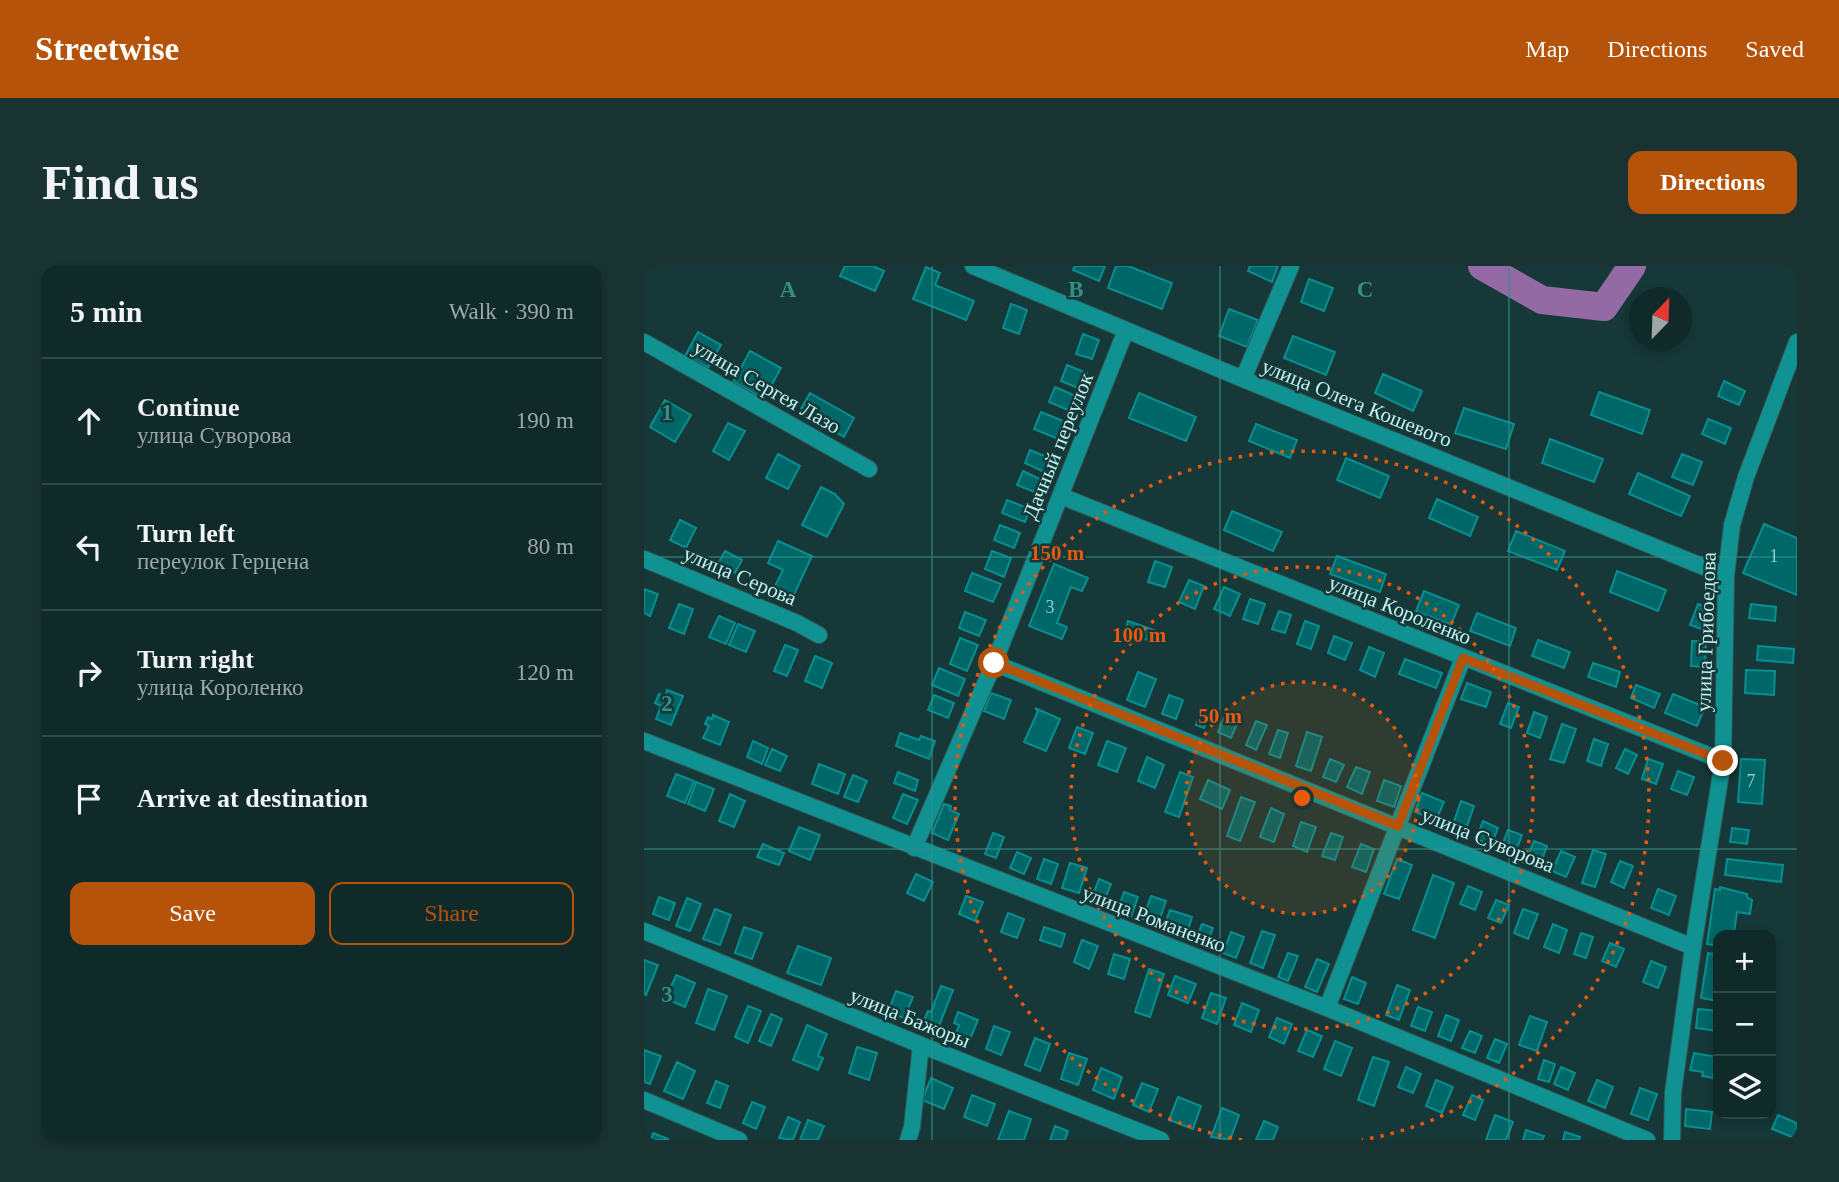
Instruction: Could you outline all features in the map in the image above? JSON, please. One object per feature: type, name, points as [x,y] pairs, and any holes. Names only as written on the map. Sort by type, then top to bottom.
[{"type":"street","name":"улица Олега Кошевого","points":[[973,266],[1726,576]]},
{"type":"street","points":[[1243,379],[1291,266]]},
{"type":"street","name":"Дачный переулок","points":[[914,848],[994,663],[1126,330]]},
{"type":"street","name":"улица Сергея Лазо","points":[[644,342],[869,470]]},
{"type":"street","name":"улица Грибоедова","points":[[1672,1140],[1673,1093],[1723,761],[1726,576],[1732,525],[1746,477],[1797,342]]},
{"type":"street","name":"улица Короленко","points":[[1061,496],[1723,761]]},
{"type":"street","name":"улица Серова","points":[[644,559],[797,623],[819,635]]},
{"type":"street","points":[[1327,1008],[1463,658]]},
{"type":"street","name":"улица Суворова","points":[[994,663],[1693,947]]},
{"type":"street","name":"улица Романенко","points":[[644,741],[1327,1008],[1647,1140]]},
{"type":"street","name":"улица Бажоры","points":[[644,931],[1161,1140]]},
{"type":"street","points":[[908,1140],[912,1127],[921,1045]]},
{"type":"street","points":[[644,1100],[739,1140]]},
{"type":"building","points":[[845,266],[873,266],[884,271],[875,291],[840,276]]},
{"type":"building","points":[[1075,266],[1105,266],[1099,281],[1073,270]]},
{"type":"building","points":[[1116,266],[1128,266],[1172,283],[1162,309],[1108,288]]},
{"type":"building","points":[[1250,266],[1278,266],[1272,282],[1248,271]]},
{"type":"building","points":[[926,267],[940,273],[935,285],[974,301],[966,320],[913,299]]},
{"type":"building","points":[[1309,279],[1333,288],[1324,311],[1301,302]]},
{"type":"building","points":[[1011,304],[1027,310],[1019,334],[1003,328]]},
{"type":"building","points":[[1229,309],[1258,320],[1247,347],[1219,336]]},
{"type":"building","points":[[698,332],[721,345],[708,368],[685,356]]},
{"type":"building","points":[[1083,334],[1099,340],[1092,359],[1076,354]]},
{"type":"building","points":[[1293,336],[1335,352],[1326,375],[1284,358]]},
{"type":"building","points":[[750,351],[781,368],[764,399],[733,382]]},
{"type":"building","points":[[1067,365],[1087,373],[1080,389],[1061,381]]},
{"type":"building","points":[[1383,374],[1422,391],[1413,411],[1375,393]]},
{"type":"building","points":[[1724,381],[1745,391],[1739,405],[1718,396]]},
{"type":"building","points":[[1055,387],[1076,396],[1070,411],[1049,402]]},
{"type":"building","points":[[1599,392],[1650,410],[1642,434],[1591,415]]},
{"type":"building","points":[[810,393],[854,418],[844,437],[799,412]]},
{"type":"building","points":[[1139,393],[1196,417],[1186,441],[1129,418]]},
{"type":"building","points":[[665,400],[691,415],[675,442],[650,427]]},
{"type":"building","points":[[1464,408],[1514,424],[1506,449],[1455,433]]},
{"type":"building","points":[[1041,412],[1066,422],[1058,439],[1034,429]]},
{"type":"building","points":[[1708,419],[1731,428],[1725,444],[1702,434]]},
{"type":"building","points":[[728,423],[745,431],[729,460],[713,451]]},
{"type":"building","points":[[1256,424],[1297,440],[1290,458],[1249,441]]},
{"type":"building","points":[[1550,439],[1603,459],[1594,482],[1542,463]]},
{"type":"building","points":[[1030,450],[1052,459],[1046,473],[1025,463]]},
{"type":"building","points":[[778,454],[800,466],[788,489],[766,478]]},
{"type":"building","points":[[1682,454],[1702,462],[1693,485],[1672,477]]},
{"type":"building","points":[[1346,458],[1389,476],[1380,498],[1337,480]]},
{"type":"building","points":[[1023,471],[1042,480],[1037,493],[1017,485]]},
{"type":"building","points":[[1638,473],[1690,496],[1681,516],[1629,494]]},
{"type":"building","points":[[821,487],[835,494],[844,504],[827,537],[802,525]]},
{"type":"building","points":[[1437,499],[1478,517],[1470,536],[1429,518]]},
{"type":"building","points":[[1007,500],[1030,509],[1025,522],[1002,513]]},
{"type":"building","points":[[1232,511],[1282,532],[1273,551],[1224,530]]},
{"type":"building","points":[[680,520],[696,528],[686,548],[670,540]]},
{"type":"building","points":[[1764,524],[1797,538],[1797,595],[1743,573]]},
{"type":"building","points":[[1000,525],[1020,533],[1014,548],[994,540]]},
{"type":"building","points":[[1516,531],[1565,551],[1557,570],[1508,551]]},
{"type":"building","points":[[778,541],[812,556],[791,601],[772,592],[783,570],[768,563]]},
{"type":"building","points":[[725,551],[742,560],[735,573],[718,564]]},
{"type":"building","points":[[992,551],[1011,558],[1004,577],[985,569]]},
{"type":"building","points":[[1337,556],[1386,574],[1380,592],[1330,574]]},
{"type":"building","points":[[1155,561],[1172,567],[1165,587],[1148,582]]},
{"type":"building","points":[[1054,564],[1088,578],[1082,591],[1071,587],[1057,623],[1067,627],[1062,639],[1029,626]]},
{"type":"building","points":[[1617,571],[1666,590],[1658,611],[1610,592]]},
{"type":"building","points":[[972,573],[1001,584],[993,602],[965,591]]},
{"type":"building","points":[[1189,580],[1204,586],[1195,609],[1179,602]]},
{"type":"building","points":[[1224,587],[1240,594],[1230,616],[1214,609]]},
{"type":"building","points":[[644,589],[658,594],[650,616],[644,613]]},
{"type":"building","points":[[1424,591],[1459,605],[1451,625],[1416,611]]},
{"type":"building","points":[[1250,599],[1265,604],[1258,624],[1243,619]]},
{"type":"building","points":[[679,604],[693,609],[684,634],[669,628]]},
{"type":"building","points":[[1698,604],[1712,609],[1704,630],[1690,625]]},
{"type":"building","points":[[1751,604],[1776,607],[1775,621],[1749,618]]},
{"type":"building","points":[[1279,611],[1291,615],[1285,633],[1272,629]]},
{"type":"building","points":[[965,612],[986,620],[979,636],[959,628]]},
{"type":"building","points":[[1477,613],[1516,628],[1510,646],[1470,631]]},
{"type":"building","points":[[719,616],[735,623],[726,644],[709,637]]},
{"type":"building","points":[[1128,621],[1160,632],[1156,643],[1125,632]]},
{"type":"building","points":[[1305,621],[1319,626],[1311,649],[1297,644]]},
{"type":"building","points":[[738,624],[755,631],[746,652],[729,645]]},
{"type":"building","points":[[1334,636],[1352,643],[1345,660],[1328,653]]},
{"type":"building","points":[[960,638],[978,645],[967,671],[950,664]]},
{"type":"building","points":[[1538,640],[1570,652],[1564,668],[1532,656]]},
{"type":"building","points":[[1692,641],[1706,642],[1705,667],[1691,666]]},
{"type":"building","points":[[785,645],[798,650],[787,676],[774,671]]},
{"type":"building","points":[[1758,646],[1794,649],[1793,663],[1757,660]]},
{"type":"building","points":[[1369,647],[1384,653],[1375,677],[1360,670]]},
{"type":"building","points":[[815,656],[832,663],[822,688],[805,681]]},
{"type":"building","points":[[1405,659],[1442,673],[1436,688],[1399,674]]},
{"type":"building","points":[[1593,663],[1620,672],[1616,687],[1588,677]]},
{"type":"building","points":[[939,668],[965,679],[958,696],[932,685]]},
{"type":"building","points":[[1746,670],[1775,671],[1774,695],[1745,693]]},
{"type":"building","points":[[1138,672],[1156,679],[1145,707],[1127,700]]},
{"type":"building","points":[[1467,683],[1491,692],[1486,707],[1461,699]]},
{"type":"building","points":[[1636,685],[1660,694],[1654,708],[1631,698]]},
{"type":"building","points":[[667,690],[683,696],[671,725],[656,719],[661,706],[655,703],[659,694],[665,696]]},
{"type":"building","points":[[991,693],[1011,700],[1004,719],[984,711]]},
{"type":"building","points":[[1673,694],[1705,707],[1697,726],[1665,713]]},
{"type":"building","points":[[934,695],[954,703],[948,718],[928,710]]},
{"type":"building","points":[[1169,695],[1183,700],[1176,719],[1162,714]]},
{"type":"building","points":[[1508,703],[1519,707],[1511,728],[1500,724]]},
{"type":"building","points":[[1035,708],[1060,719],[1046,751],[1024,742],[1038,711]]},
{"type":"building","points":[[1202,708],[1211,711],[1204,728],[1196,725]]},
{"type":"building","points":[[1534,712],[1547,717],[1540,738],[1527,733]]},
{"type":"building","points":[[713,715],[729,722],[720,745],[703,738],[709,726],[705,724],[708,717],[712,719]]},
{"type":"building","points":[[1225,716],[1238,722],[1231,738],[1218,732]]},
{"type":"building","points":[[1256,721],[1267,725],[1256,750],[1246,745]]},
{"type":"building","points":[[1562,724],[1576,729],[1564,763],[1550,759]]},
{"type":"building","points":[[1077,727],[1093,733],[1085,754],[1069,748]]},
{"type":"building","points":[[1278,730],[1288,733],[1280,758],[1269,754]]},
{"type":"building","points":[[1307,732],[1322,737],[1311,771],[1296,766]]},
{"type":"building","points":[[900,733],[919,740],[921,736],[935,741],[929,759],[896,746]]},
{"type":"building","points":[[1594,739],[1608,744],[1601,766],[1587,761]]},
{"type":"building","points":[[753,741],[768,748],[762,764],[747,757]]},
{"type":"building","points":[[1107,741],[1126,748],[1117,772],[1098,765]]},
{"type":"building","points":[[772,749],[787,756],[780,771],[765,765]]},
{"type":"building","points":[[1625,749],[1637,755],[1628,774],[1616,768]]},
{"type":"building","points":[[1147,757],[1164,765],[1155,788],[1138,781]]},
{"type":"building","points":[[1330,759],[1344,765],[1336,782],[1323,777]]},
{"type":"building","points":[[1648,759],[1663,764],[1656,784],[1642,779]]},
{"type":"building","points":[[1741,759],[1765,760],[1762,804],[1738,802]]},
{"type":"building","points":[[819,764],[845,774],[838,794],[812,784]]},
{"type":"building","points":[[1356,767],[1370,772],[1362,794],[1347,787]]},
{"type":"building","points":[[1678,771],[1694,777],[1687,795],[1671,789]]},
{"type":"building","points":[[898,772],[918,780],[915,791],[894,783]]},
{"type":"building","points":[[1180,772],[1193,777],[1179,817],[1165,812]]},
{"type":"building","points":[[676,774],[694,781],[685,803],[667,796]]},
{"type":"building","points":[[853,775],[867,781],[858,802],[844,797]]},
{"type":"building","points":[[1208,780],[1230,790],[1222,809],[1200,799]]},
{"type":"building","points":[[1384,780],[1401,786],[1394,807],[1377,801]]},
{"type":"building","points":[[696,782],[714,789],[705,811],[688,804]]},
{"type":"building","points":[[1422,793],[1444,802],[1436,820],[1415,812]]},
{"type":"building","points":[[730,794],[745,801],[734,827],[719,821]]},
{"type":"building","points":[[903,794],[918,800],[907,824],[893,818]]},
{"type":"building","points":[[1241,797],[1255,802],[1240,841],[1227,836]]},
{"type":"building","points":[[1461,801],[1474,806],[1464,835],[1451,830]]},
{"type":"building","points":[[944,804],[951,806],[950,810],[959,814],[948,840],[932,833]]},
{"type":"building","points":[[1271,808],[1284,814],[1274,842],[1260,837]]},
{"type":"building","points":[[1483,821],[1498,828],[1491,846],[1476,839]]},
{"type":"building","points":[[1301,822],[1316,827],[1307,852],[1293,846]]},
{"type":"building","points":[[799,827],[820,835],[810,860],[789,851]]},
{"type":"building","points":[[1732,828],[1749,830],[1747,844],[1730,842]]},
{"type":"building","points":[[1508,830],[1522,835],[1515,853],[1501,848]]},
{"type":"building","points":[[993,833],[1004,837],[996,858],[985,854]]},
{"type":"building","points":[[1331,833],[1343,837],[1335,860],[1322,856]]},
{"type":"building","points":[[1534,841],[1547,846],[1540,865],[1526,860]]},
{"type":"building","points":[[763,844],[784,853],[779,865],[757,857]]},
{"type":"building","points":[[1361,844],[1374,849],[1366,872],[1352,867]]},
{"type":"building","points":[[1593,850],[1606,854],[1595,887],[1582,883]]},
{"type":"building","points":[[1561,851],[1575,857],[1566,877],[1552,871]]},
{"type":"building","points":[[1017,852],[1031,858],[1024,874],[1010,868]]},
{"type":"building","points":[[1044,859],[1058,864],[1051,884],[1037,879]]},
{"type":"building","points":[[1397,859],[1412,865],[1399,899],[1384,894]]},
{"type":"building","points":[[1727,859],[1783,865],[1781,882],[1725,875]]},
{"type":"building","points":[[1620,861],[1633,866],[1624,888],[1611,882]]},
{"type":"building","points":[[1070,863],[1087,868],[1079,893],[1062,888]]},
{"type":"building","points":[[916,874],[933,882],[924,901],[907,893]]},
{"type":"building","points":[[1433,875],[1454,883],[1435,938],[1413,930]]},
{"type":"building","points":[[1099,879],[1111,884],[1103,904],[1091,900]]},
{"type":"building","points":[[1468,886],[1482,892],[1475,910],[1460,904]]},
{"type":"building","points":[[1720,887],[1747,894],[1752,900],[1750,914],[1737,912],[1734,930],[1713,930],[1713,945],[1707,944],[1715,889],[1720,890]]},
{"type":"building","points":[[1658,889],[1676,896],[1669,915],[1651,908]]},
{"type":"building","points":[[1124,892],[1138,897],[1131,917],[1117,912]]},
{"type":"building","points":[[966,896],[983,902],[975,921],[959,914]]},
{"type":"building","points":[[1151,896],[1166,901],[1158,924],[1143,919]]},
{"type":"building","points":[[659,897],[675,903],[669,920],[653,914]]},
{"type":"building","points":[[687,898],[701,904],[690,931],[676,926]]},
{"type":"building","points":[[1496,900],[1509,905],[1501,923],[1488,918]]},
{"type":"building","points":[[715,909],[731,915],[720,945],[703,939]]},
{"type":"building","points":[[1523,909],[1538,914],[1528,939],[1514,933]]},
{"type":"building","points":[[1170,910],[1192,917],[1186,937],[1163,929]]},
{"type":"building","points":[[1008,913],[1024,919],[1017,938],[1001,932]]},
{"type":"building","points":[[1202,924],[1213,928],[1207,944],[1196,940]]},
{"type":"building","points":[[1553,924],[1567,930],[1559,953],[1544,947]]},
{"type":"building","points":[[744,927],[762,933],[752,959],[735,953]]},
{"type":"building","points":[[1044,927],[1065,934],[1061,947],[1040,940]]},
{"type":"building","points":[[1262,931],[1275,935],[1263,968],[1250,963]]},
{"type":"building","points":[[1231,932],[1244,937],[1236,958],[1223,953]]},
{"type":"building","points":[[1581,933],[1593,937],[1586,958],[1574,954]]},
{"type":"building","points":[[1082,940],[1098,946],[1089,969],[1074,962]]},
{"type":"building","points":[[1610,943],[1624,949],[1616,967],[1602,961]]},
{"type":"building","points":[[798,946],[831,958],[821,985],[787,973]]},
{"type":"building","points":[[1288,953],[1298,956],[1288,981],[1278,977]]},
{"type":"building","points":[[1708,953],[1713,954],[1713,1000],[1701,998]]},
{"type":"building","points":[[1114,954],[1130,959],[1124,979],[1108,974]]},
{"type":"building","points":[[1317,959],[1329,964],[1317,992],[1305,987]]},
{"type":"building","points":[[644,960],[658,965],[646,995],[644,994]]},
{"type":"building","points":[[1651,961],[1666,967],[1658,988],[1643,982]]},
{"type":"building","points":[[1149,969],[1164,974],[1150,1017],[1135,1012]]},
{"type":"building","points":[[676,975],[695,983],[685,1007],[666,999]]},
{"type":"building","points":[[1175,976],[1196,984],[1188,1003],[1168,995]]},
{"type":"building","points":[[1352,977],[1366,983],[1358,1004],[1344,999]]},
{"type":"building","points":[[1397,985],[1410,990],[1399,1020],[1386,1015]]},
{"type":"building","points":[[941,986],[953,990],[937,1031],[922,1025],[928,1011],[931,1012]]},
{"type":"building","points":[[708,989],[727,996],[714,1030],[696,1023]]},
{"type":"building","points":[[896,991],[913,997],[904,1018],[888,1012]]},
{"type":"building","points":[[1211,993],[1226,998],[1217,1024],[1202,1018]]},
{"type":"building","points":[[1242,1003],[1259,1010],[1251,1032],[1234,1025]]},
{"type":"building","points":[[748,1006],[761,1011],[748,1043],[735,1037]]},
{"type":"building","points":[[1418,1007],[1432,1012],[1425,1031],[1411,1026]]},
{"type":"building","points":[[1698,1009],[1713,1010],[1713,1030],[1696,1028]]},
{"type":"building","points":[[958,1012],[978,1020],[968,1044],[954,1038],[959,1025],[954,1023]]},
{"type":"building","points":[[771,1014],[782,1019],[771,1046],[759,1041]]},
{"type":"building","points":[[1446,1015],[1459,1020],[1451,1041],[1438,1036]]},
{"type":"building","points":[[1530,1016],[1547,1022],[1537,1051],[1519,1045]]},
{"type":"building","points":[[1277,1018],[1292,1024],[1284,1044],[1269,1037]]},
{"type":"building","points":[[807,1025],[827,1034],[818,1056],[823,1058],[818,1070],[793,1060]]},
{"type":"building","points":[[994,1026],[1010,1032],[1001,1055],[986,1049]]},
{"type":"building","points":[[1307,1030],[1322,1036],[1313,1057],[1298,1051]]},
{"type":"building","points":[[1470,1031],[1482,1036],[1475,1053],[1462,1048]]},
{"type":"building","points":[[1035,1038],[1050,1044],[1040,1071],[1025,1065]]},
{"type":"building","points":[[1495,1039],[1507,1044],[1499,1063],[1487,1058]]},
{"type":"building","points":[[1335,1041],[1352,1048],[1341,1076],[1324,1069]]},
{"type":"building","points":[[857,1047],[877,1053],[869,1080],[849,1073]]},
{"type":"building","points":[[644,1050],[661,1056],[650,1084],[644,1082]]},
{"type":"building","points":[[1069,1053],[1087,1059],[1078,1085],[1061,1079]]},
{"type":"building","points":[[1694,1053],[1713,1056],[1713,1078],[1702,1076],[1703,1072],[1690,1070]]},
{"type":"building","points":[[1373,1057],[1389,1062],[1374,1106],[1358,1100]]},
{"type":"building","points":[[1544,1060],[1555,1064],[1549,1082],[1538,1079]]},
{"type":"building","points":[[677,1062],[695,1071],[683,1099],[664,1091]]},
{"type":"building","points":[[1406,1067],[1421,1074],[1413,1093],[1398,1087]]},
{"type":"building","points":[[1561,1067],[1575,1073],[1568,1090],[1554,1084]]},
{"type":"building","points":[[1101,1068],[1122,1077],[1114,1099],[1093,1090]]},
{"type":"building","points":[[931,1078],[953,1088],[944,1109],[922,1100]]},
{"type":"building","points":[[1436,1080],[1453,1087],[1442,1113],[1426,1106]]},
{"type":"building","points":[[1597,1080],[1613,1087],[1605,1108],[1588,1101]]},
{"type":"building","points":[[716,1081],[728,1086],[720,1108],[707,1103]]},
{"type":"building","points":[[1142,1083],[1158,1089],[1149,1112],[1133,1105]]},
{"type":"building","points":[[1640,1088],[1657,1094],[1648,1120],[1631,1114]]},
{"type":"building","points":[[972,1095],[995,1104],[987,1126],[964,1117]]},
{"type":"building","points":[[1472,1095],[1483,1100],[1475,1120],[1463,1115]]},
{"type":"building","points":[[1178,1097],[1201,1106],[1193,1129],[1169,1120]]},
{"type":"building","points":[[752,1102],[765,1107],[756,1129],[743,1123]]},
{"type":"building","points":[[1222,1108],[1239,1115],[1230,1140],[1211,1137]]},
{"type":"building","points":[[1686,1109],[1712,1112],[1710,1129],[1685,1126]]},
{"type":"building","points":[[1009,1111],[1031,1119],[1024,1140],[998,1140]]},
{"type":"building","points":[[1495,1115],[1513,1122],[1506,1140],[1486,1140]]},
{"type":"building","points":[[1778,1115],[1797,1123],[1797,1139],[1772,1129]]},
{"type":"building","points":[[788,1117],[800,1122],[793,1140],[779,1138]]},
{"type":"building","points":[[808,1120],[824,1126],[818,1140],[800,1140]]},
{"type":"building","points":[[1264,1121],[1278,1127],[1273,1140],[1256,1140]]},
{"type":"building","points":[[1055,1126],[1068,1131],[1065,1140],[1050,1140]]},
{"type":"building","points":[[1526,1130],[1544,1136],[1542,1140],[1523,1140]]},
{"type":"building","points":[[1565,1132],[1580,1137],[1579,1140],[1563,1140]]},
{"type":"building","points":[[653,1133],[668,1139],[668,1140],[651,1140]]},
{"type":"waterway","points":[[1482,266],[1542,300],[1604,307],[1632,266]]},
{"type":"route","points":[[994,663],[1398,826],[1463,658],[1723,761]]}]
